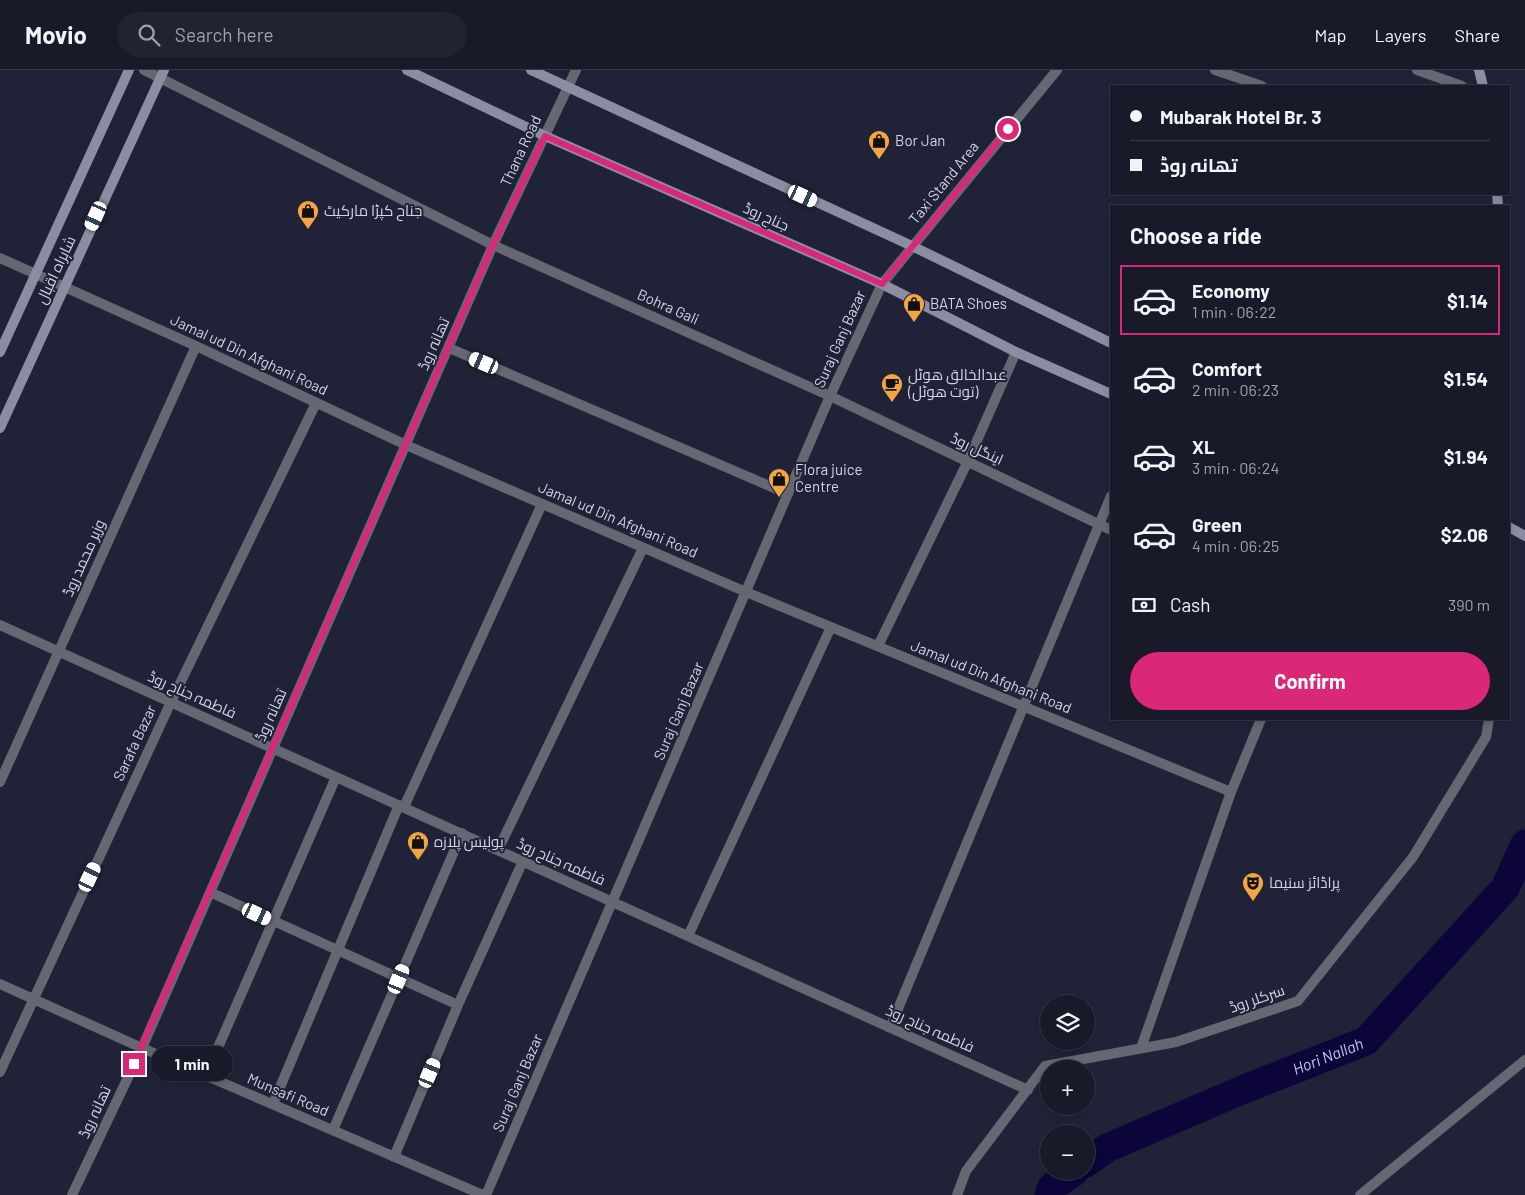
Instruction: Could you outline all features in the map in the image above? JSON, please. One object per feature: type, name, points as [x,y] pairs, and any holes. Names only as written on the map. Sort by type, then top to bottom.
[{"type":"main road","name":"شاہراہ اقبال","points":[[0,352],[129,70]]},
{"type":"main road","name":"جناح روڈ","points":[[407,70],[545,136],[882,284],[1016,352],[1110,394]]},
{"type":"main road","points":[[531,70],[912,246],[1110,343]]},
{"type":"main road","points":[[1479,70],[1483,85]]},
{"type":"main road","name":"شاہراہ اقبال","points":[[0,428],[162,74]]},
{"type":"main road","points":[[1510,528],[1525,536]]},
{"type":"street","name":"Bohra Gali","points":[[144,70],[162,74],[493,245],[830,396]]},
{"type":"street","name":"Thana Road","points":[[493,245],[576,70]]},
{"type":"street","name":"Taxi Stand Area","points":[[912,246],[1057,70]]},
{"type":"street","points":[[1215,70],[1259,85]]},
{"type":"street","points":[[1417,70],[1459,85]]},
{"type":"street","name":"تھانہ روڈ","points":[[72,1195],[142,1048],[493,245]]},
{"type":"street","name":"Suraj Ganj Bazar","points":[[484,1195],[613,902],[830,396],[882,284],[912,246]]},
{"type":"street","name":"Jamal ud Din Afghani Road","points":[[0,258],[196,346],[406,445],[643,548],[1231,792]]},
{"type":"street","name":"وزیر محمد روڈ","points":[[0,782],[196,346]]},
{"type":"street","points":[[449,348],[788,494]]},
{"type":"street","points":[[878,646],[968,462],[1016,352]]},
{"type":"street","name":"اینگل روڈ","points":[[830,396],[1110,530]]},
{"type":"street","name":"Sarafa Bazar","points":[[0,1072],[170,702],[316,403]]},
{"type":"street","points":[[890,1028],[1110,498]]},
{"type":"street","points":[[273,1104],[402,806],[542,504]]},
{"type":"street","points":[[498,850],[643,548]]},
{"type":"street","name":"فاطمہ جناح روڈ","points":[[0,624],[1028,1090]]},
{"type":"street","points":[[688,936],[831,627]]},
{"type":"street","points":[[1141,1048],[1231,792],[1261,720]]},
{"type":"street","name":"سرکلر روڈ","points":[[957,1195],[966,1171],[1045,1066],[1176,1042],[1298,1002],[1413,857],[1486,737],[1489,720]]},
{"type":"street","points":[[206,1075],[336,777]]},
{"type":"street","points":[[333,1130],[462,834]]},
{"type":"street","points":[[394,1157],[458,1005],[523,861]]},
{"type":"street","points":[[210,892],[458,1005]]},
{"type":"street","name":"Munsafi Road","points":[[0,984],[142,1048],[484,1195]]},
{"type":"street","points":[[1360,1195],[1525,1060]]},
{"type":"waterway","name":"Hori Nallah","points":[[1095,1157],[1107,1148],[1242,1090],[1366,1041],[1505,888],[1525,844]]},
{"type":"waterway","name":"Hori Nallah","points":[[1049,1195],[1052,1187],[1062,1180]]},
{"type":"place","name":"Bor Jan","points":[[879,160]]},
{"type":"place","name":"جناح کپڑا مارکیٹ","points":[[308,230]]},
{"type":"place","name":"BATA Shoes","points":[[914,323]]},
{"type":"place","name":"عبدالخالق ھوٹل (توت ھوٹل)","points":[[892,403]]},
{"type":"place","name":"Flora juice Centre","points":[[779,498]]},
{"type":"place","name":"پولیس پلازہ","points":[[418,861]]},
{"type":"place","name":"پراڈائز سنیما","points":[[1253,902]]},
{"type":"route","points":[[134,1064],[493,245],[545,136],[882,284],[1008,129]]}]
